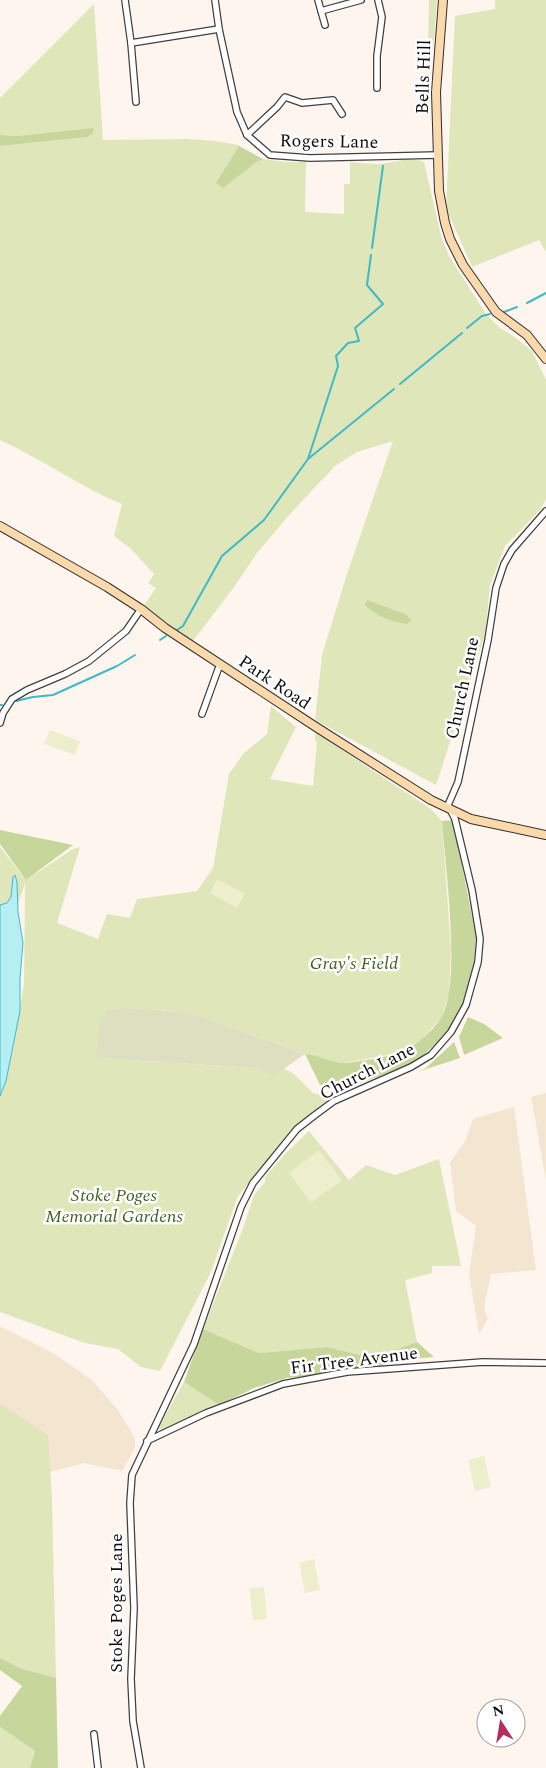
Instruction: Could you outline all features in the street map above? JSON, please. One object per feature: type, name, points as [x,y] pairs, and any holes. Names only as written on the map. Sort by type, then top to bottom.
[{"type":"main road","name":"Bells Hill","points":[[443,0],[436,92],[439,191],[445,223],[450,239],[463,265],[496,312],[527,335],[546,359]]},
{"type":"main road","name":"Park Road","points":[[0,526],[141,609],[165,628],[431,800],[471,819],[546,835]]},
{"type":"street","points":[[125,0],[136,102]]},
{"type":"street","name":"Rogers Lane","points":[[215,0],[219,29],[237,112],[247,135],[270,155],[310,158],[438,155]]},
{"type":"street","points":[[318,0],[324,25]]},
{"type":"street","points":[[321,12],[361,0]]},
{"type":"street","points":[[377,88],[377,56],[382,17],[378,0]]},
{"type":"street","points":[[131,43],[219,29]]},
{"type":"street","points":[[247,135],[278,107],[285,97],[302,103],[333,100],[342,114]]},
{"type":"street","name":"Church Lane","points":[[147,1441],[194,1344],[241,1207],[253,1183],[297,1129],[334,1101],[411,1067],[431,1054],[451,1032],[466,1006],[478,962],[480,939],[472,890],[455,819],[448,805],[458,782],[488,640],[496,588],[504,564],[512,550],[546,511]]},
{"type":"street","points":[[0,722],[3,713],[12,699],[26,690],[65,674],[89,661],[126,631],[141,609]]},
{"type":"street","points":[[202,714],[220,664]]},
{"type":"street","name":"Fir Tree Avenue","points":[[147,1441],[206,1413],[283,1384],[347,1372],[483,1362],[546,1363]]},
{"type":"street","name":"Stoke Poges Lane","points":[[141,1768],[133,1721],[131,1679],[134,1608],[130,1504],[132,1474],[147,1441]]},
{"type":"street","points":[[93,1739],[98,1768]]},
{"type":"shaded area","points":[[546,1093],[546,1180],[531,1097]]},
{"type":"shaded area","points":[[514,1107],[536,1270],[491,1274],[484,1308],[488,1319],[479,1334],[469,1275],[476,1226],[456,1211],[450,1162],[465,1142],[473,1119]]},
{"type":"shaded area","points":[[0,1326],[55,1354],[92,1380],[118,1410],[135,1438],[135,1448],[122,1471],[84,1463],[50,1472],[47,1435],[0,1403]]},
{"type":"green space","points":[[429,0],[437,0],[433,51],[428,50]]},
{"type":"green space","points":[[495,0],[546,0],[546,252],[539,240],[472,267],[446,208],[455,16],[495,9]]},
{"type":"green space","points":[[94,4],[103,140],[187,139],[215,141],[238,145],[255,163],[263,159],[306,162],[305,212],[344,214],[344,184],[350,184],[350,162],[379,164],[401,160],[418,160],[424,162],[441,236],[449,256],[486,314],[500,328],[532,351],[546,380],[546,499],[540,510],[505,546],[490,585],[485,635],[436,785],[315,720],[322,655],[347,574],[393,441],[357,452],[335,466],[257,553],[193,641],[143,607],[156,588],[148,583],[154,574],[131,549],[114,536],[122,504],[0,440],[0,146],[88,137],[94,129],[18,136],[0,135],[0,98]]},
{"type":"green space","points":[[94,128],[93,133],[88,137],[0,146],[0,135],[18,136]]},
{"type":"green space","points":[[239,146],[263,159],[223,188],[216,183]]},
{"type":"green space","points":[[367,600],[407,615],[411,621],[407,624],[384,618],[365,605]]},
{"type":"green space","points":[[271,706],[296,727],[270,779],[313,786],[317,742],[315,740],[315,732],[431,809],[442,821],[451,950],[449,994],[442,1017],[423,1038],[400,1053],[343,1063],[305,1054],[197,1015],[127,1008],[97,1058],[255,1068],[275,1074],[283,1068],[294,1074],[313,1093],[324,1096],[328,1101],[304,1122],[255,1174],[237,1198],[211,1272],[160,1371],[141,1367],[118,1349],[85,1343],[0,1312],[0,1096],[13,1047],[24,984],[25,883],[0,960],[0,847],[26,880],[73,849],[80,847],[57,923],[98,939],[107,914],[130,918],[137,899],[197,891],[213,868],[229,774],[244,753],[267,734]]},
{"type":"green space","points":[[50,730],[80,741],[75,755],[44,744]]},
{"type":"green space","points":[[453,820],[476,937],[474,965],[463,1003],[446,1035],[414,1063],[351,1087],[320,1085],[305,1054],[345,1063],[391,1055],[401,1052],[418,1042],[441,1018],[447,1002],[451,953],[451,923],[442,821]]},
{"type":"green space","points":[[0,830],[73,845],[26,880],[0,844]]},
{"type":"green space","points":[[217,879],[245,894],[237,908],[210,893]]},
{"type":"green space","points":[[127,1008],[197,1015],[305,1054],[275,1075],[255,1068],[97,1058],[100,1027],[107,1010]]},
{"type":"green space","points":[[468,1017],[484,1024],[503,1038],[464,1055],[459,1037]]},
{"type":"green space","points":[[454,1042],[460,1058],[417,1072],[426,1068]]},
{"type":"green space","points":[[309,1131],[349,1180],[366,1165],[395,1175],[439,1159],[461,1266],[432,1266],[432,1273],[405,1280],[417,1342],[373,1358],[327,1347],[259,1353],[203,1329],[242,1231],[254,1195],[265,1182],[265,1177]]},
{"type":"green space","points":[[319,1150],[342,1180],[311,1203],[289,1173]]},
{"type":"green space","points":[[203,1329],[259,1353],[327,1347],[373,1358],[417,1342],[434,1357],[400,1360],[370,1371],[287,1378],[254,1388],[219,1405],[184,1382]]},
{"type":"green space","points":[[184,1382],[219,1405],[164,1431],[158,1428]]},
{"type":"green space","points":[[0,1403],[48,1435],[52,1498],[56,1678],[20,1668],[0,1658]]},
{"type":"green space","points":[[484,1456],[491,1487],[475,1491],[468,1460]]},
{"type":"green space","points":[[314,1559],[320,1590],[305,1593],[299,1563]]},
{"type":"green space","points":[[264,1587],[267,1619],[253,1620],[249,1588]]},
{"type":"green space","points":[[0,1658],[20,1668],[56,1678],[58,1768],[30,1768],[35,1751],[0,1727],[0,1716],[22,1686],[0,1670]]},
{"type":"green space","points":[[0,1727],[35,1751],[30,1768],[0,1768]]},
{"type":"water","points":[[15,875],[23,943],[20,1011],[6,1081],[0,1096],[0,905],[7,903],[11,897],[13,877]]},
{"type":"waterway","points":[[372,248],[383,166]]},
{"type":"waterway","points":[[308,459],[338,366],[336,356],[348,343],[359,341],[355,328],[383,304],[367,285],[371,255]]},
{"type":"waterway","points":[[527,303],[546,293]]},
{"type":"waterway","points":[[504,312],[517,307]]},
{"type":"waterway","points":[[467,328],[482,316],[490,314]]},
{"type":"waterway","points":[[400,384],[462,333]]},
{"type":"waterway","points":[[177,630],[183,626],[222,556],[264,520],[308,459],[394,389]]},
{"type":"waterway","points":[[160,640],[166,636]]},
{"type":"waterway","points":[[16,701],[53,695],[117,666],[135,655]]},
{"type":"park label","name":"Gray's Field","points":[[354,963]]},
{"type":"park label","name":"Stoke Poges Memorial Gardens","points":[[114,1205]]}]
